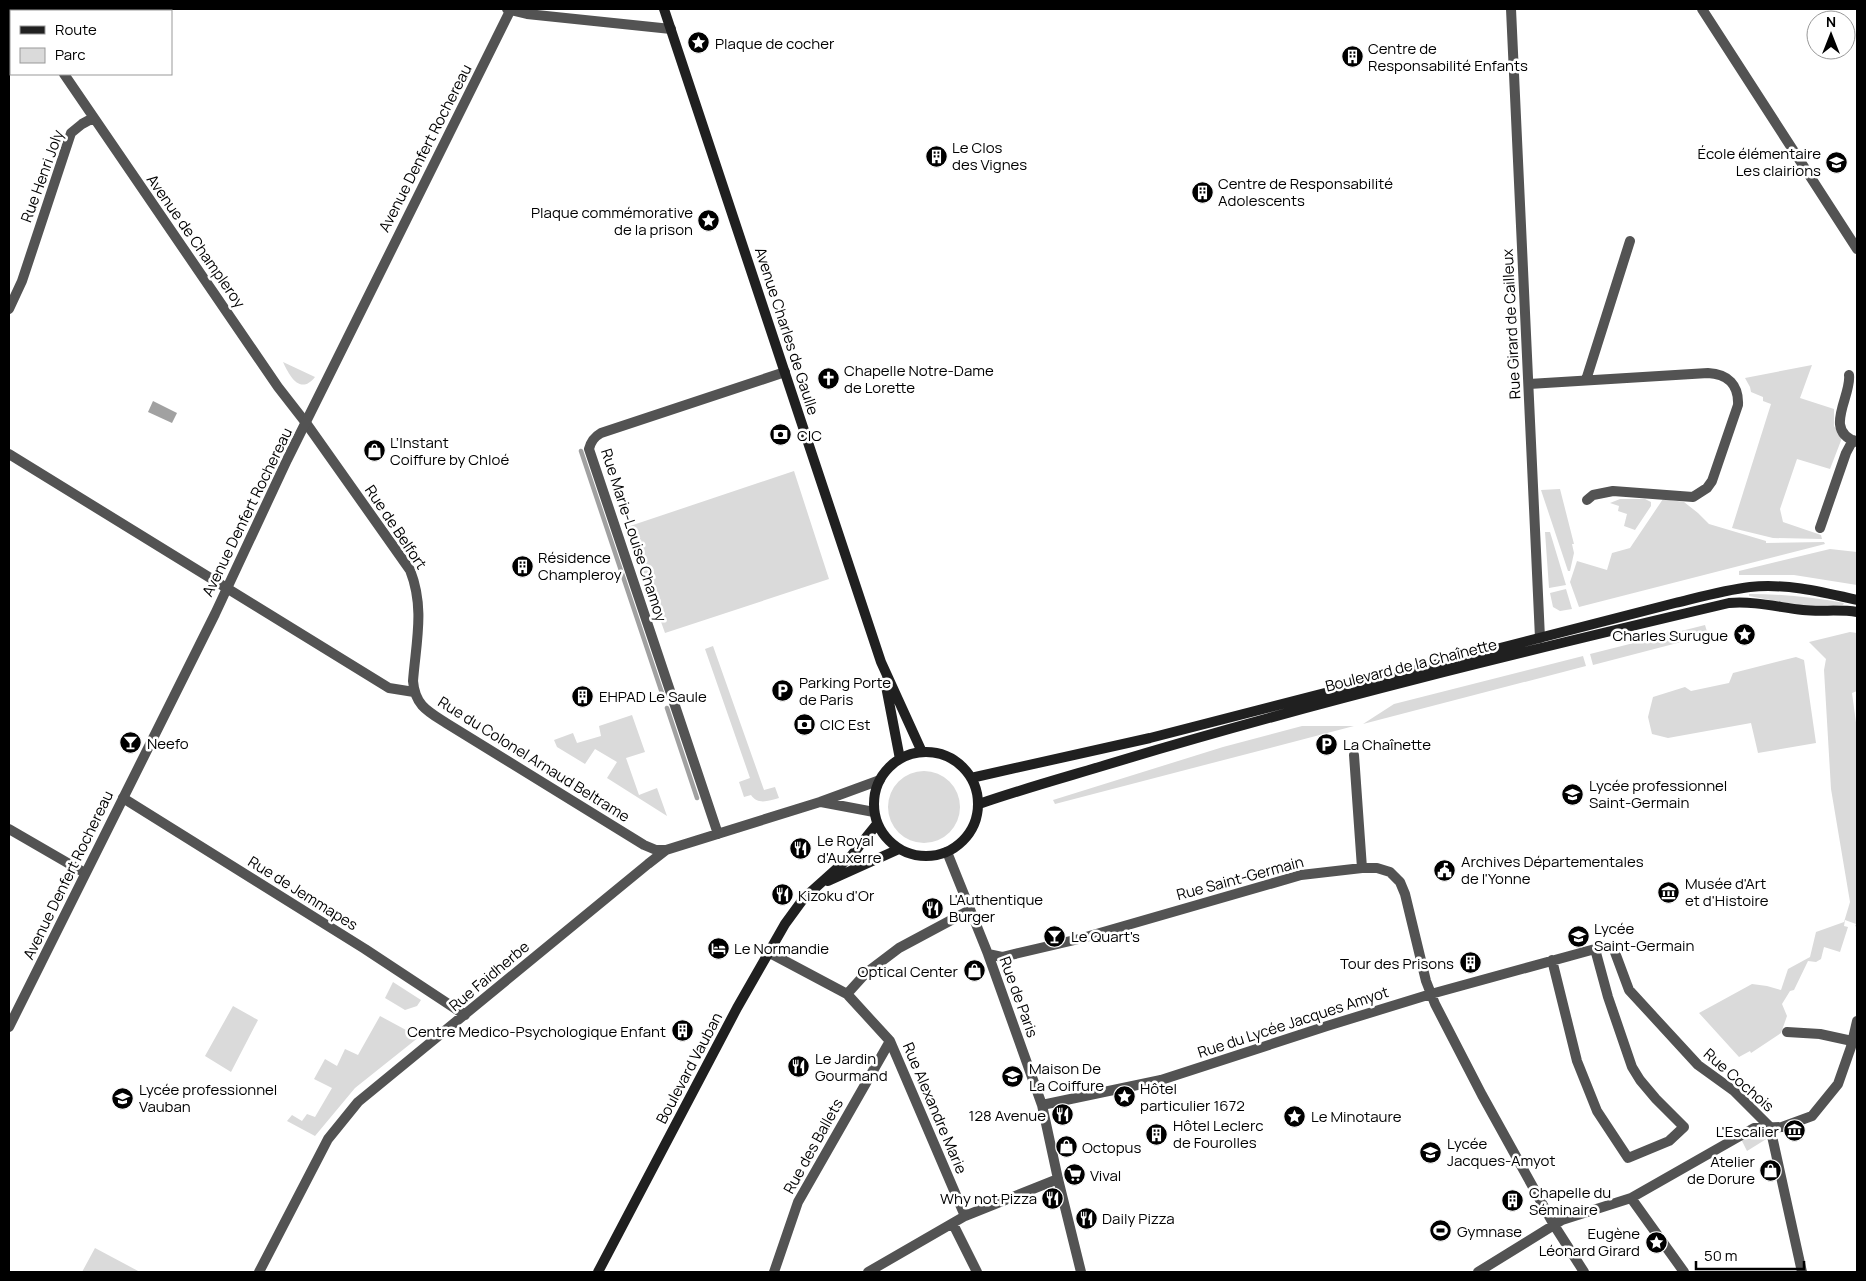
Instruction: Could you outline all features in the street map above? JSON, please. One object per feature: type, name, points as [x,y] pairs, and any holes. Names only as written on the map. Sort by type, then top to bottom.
[{"type":"main road","name":"Avenue Charles de Gaulle","points":[[664,9],[881,662],[922,752]]},
{"type":"main road","points":[[971,778],[1150,738],[1674,603],[1752,587],[1788,587],[1857,600]]},
{"type":"main road","name":"Boulevard de la Chaînette","points":[[978,804],[1214,733],[1320,704],[1729,603],[1747,602],[1804,610],[1846,610],[1857,612]]},
{"type":"main road","name":"Avenue Charles de Gaulle","points":[[881,662],[900,759]]},
{"type":"main road","points":[[922,752],[942,755],[959,764],[971,778],[975,786],[978,813],[971,832],[956,847],[947,852],[931,856],[914,856],[899,849],[886,838],[877,824],[874,812],[874,796],[880,780],[891,766],[900,759],[922,752]]},
{"type":"main road","name":"Boulevard Vauban","points":[[598,1272],[768,952],[794,910],[818,885],[852,855],[877,824]]},
{"type":"main road","name":"Boulevard Vauban","points":[[818,885],[884,854],[899,849]]},
{"type":"street","points":[[510,9],[527,14],[671,29]]},
{"type":"street","name":"Avenue Denfert Rochereau","points":[[9,1028],[510,9]]},
{"type":"street","name":"Rue Girard de Cailleux","points":[[1512,9],[1540,638]]},
{"type":"street","points":[[1702,9],[1857,249]]},
{"type":"street","name":"Avenue de Champleroy","points":[[65,75],[283,394],[306,423]]},
{"type":"street","name":"Rue Henri Joly","points":[[9,309],[22,281],[70,133],[93,118]]},
{"type":"street","points":[[1586,380],[1630,241]]},
{"type":"street","name":"Rue Marie-Louise Chamoy","points":[[718,834],[589,449],[590,442],[601,433],[785,372]]},
{"type":"street","points":[[1529,384],[1718,373],[1727,378],[1734,386],[1738,396],[1738,405],[1712,481],[1700,494],[1693,497],[1613,491],[1593,495],[1587,500]]},
{"type":"street","points":[[1820,528],[1846,453],[1855,441],[1845,434],[1840,422],[1840,414],[1850,381],[1849,375]]},
{"type":"street","name":"Rue de Belfort","points":[[306,423],[410,570],[417,587],[419,617],[413,681],[414,692]]},
{"type":"street","points":[[9,454],[389,688],[414,692]]},
{"type":"street","name":"Rue du Colonel Arnaud Beltrame","points":[[414,692],[418,702],[425,709],[454,728],[647,847],[656,850],[666,850]]},
{"type":"street","points":[[1354,755],[1362,868]]},
{"type":"street","name":"Rue Faidherbe","points":[[259,1272],[328,1139],[358,1102],[666,850],[820,802],[880,780]]},
{"type":"street","name":"Rue de Jemmapes","points":[[123,798],[466,1015]]},
{"type":"street","name":"Rue Faidherbe","points":[[820,802],[874,812]]},
{"type":"street","points":[[9,829],[85,873]]},
{"type":"street","name":"Rue de Paris","points":[[947,852],[988,954],[1042,1105],[1081,1272]]},
{"type":"street","name":"Rue Saint-Germain","points":[[988,954],[1002,957],[1079,939],[1301,875],[1362,868],[1377,868],[1390,872],[1400,882],[1409,905],[1426,981],[1432,994],[1478,1087],[1554,1225],[1584,1272]]},
{"type":"street","points":[[847,994],[866,973],[899,948],[970,910]]},
{"type":"street","name":"Rue Cochois","points":[[1595,948],[1613,947],[1629,990],[1698,1065],[1734,1091],[1770,1128],[1799,1271]]},
{"type":"street","points":[[1552,960],[1578,1062],[1597,1111],[1628,1158],[1669,1141],[1684,1126],[1656,1100],[1632,1067],[1608,997],[1595,948]]},
{"type":"street","name":"Rue du Lycée Jacques Amyot","points":[[1042,1105],[1162,1080],[1326,1026],[1595,948]]},
{"type":"street","name":"Rue Alexandre Marie","points":[[768,952],[847,994],[890,1041],[966,1216]]},
{"type":"street","points":[[993,968],[1002,957]]},
{"type":"street","points":[[1478,1272],[1562,1220],[1631,1198],[1754,1128],[1782,1127],[1812,1116],[1838,1084],[1857,1021]]},
{"type":"street","points":[[1787,1032],[1820,1034],[1852,1041]]},
{"type":"street","name":"Rue des Ballets","points":[[774,1272],[798,1202],[890,1041]]},
{"type":"street","points":[[868,1272],[966,1216],[1058,1179]]},
{"type":"street","points":[[1631,1198],[1684,1272]]},
{"type":"street","points":[[952,1224],[977,1272]]},
{"type":"green space","points":[[283,362],[315,377],[310,382],[300,384],[288,372]]},
{"type":"green space","points":[[1812,365],[1800,398],[1834,409],[1834,426],[1842,438],[1830,469],[1797,459],[1780,509],[1783,522],[1821,535],[1822,539],[1773,538],[1732,528],[1771,404],[1763,401],[1763,397],[1751,392],[1745,378]]},
{"type":"green space","points":[[794,471],[829,579],[665,633],[627,527]]},
{"type":"green space","points":[[1560,489],[1574,544],[1572,544],[1574,553],[1570,571],[1568,571],[1541,490]]},
{"type":"green space","points":[[1620,499],[1645,499],[1651,502],[1651,506],[1635,530],[1624,526],[1627,514],[1618,511],[1619,506],[1610,503]]},
{"type":"green space","points":[[1663,499],[1684,502],[1709,524],[1766,541],[1766,543],[1824,542],[1825,544],[1579,607],[1570,582],[1577,561],[1607,570],[1612,553],[1630,548]]},
{"type":"green space","points":[[1545,532],[1550,532],[1566,585],[1549,588]]},
{"type":"green space","points":[[1830,549],[1857,552],[1857,585],[1794,575],[1739,575],[1739,571]]},
{"type":"green space","points":[[1566,589],[1572,609],[1560,611],[1553,607],[1550,593]]},
{"type":"green space","points":[[1749,594],[1796,596],[1844,603],[1843,605],[1804,606],[1749,596]]},
{"type":"green space","points":[[1705,625],[1708,635],[1593,665],[1590,654]]},
{"type":"green space","points":[[1850,632],[1857,633],[1857,691],[1852,693],[1857,730],[1857,927],[1855,926],[1856,924],[1845,920],[1844,926],[1848,927],[1840,952],[1824,947],[1821,959],[1816,962],[1808,961],[1794,990],[1790,991],[1782,1004],[1787,1016],[1781,1033],[1751,1053],[1750,1051],[1739,1057],[1699,1013],[1752,984],[1781,990],[1788,969],[1810,957],[1816,932],[1844,922],[1850,902],[1831,789],[1824,670],[1826,659],[1809,642]]},
{"type":"green space","points":[[713,646],[764,790],[775,787],[779,798],[760,801],[751,795],[744,797],[739,782],[750,778],[705,649]]},
{"type":"green space","points":[[1583,656],[1586,666],[1363,724],[1394,704]]},
{"type":"green space","points":[[1796,657],[1804,660],[1816,743],[1758,753],[1751,723],[1668,738],[1652,734],[1648,717],[1653,697],[1685,687],[1691,691],[1729,683],[1733,673]]},
{"type":"green space","points":[[632,715],[645,752],[626,758],[639,795],[657,788],[667,816],[607,778],[617,762],[595,749],[585,764],[557,747],[554,740],[573,733],[577,743],[601,736],[599,726]]},
{"type":"green space","points":[[1302,726],[1354,726],[1055,804],[1053,800],[1223,747]]},
{"type":"green space","points":[[924,771],[944,777],[954,787],[960,807],[954,827],[944,837],[924,843],[904,837],[894,827],[888,807],[894,787],[904,777]]},
{"type":"green space","points":[[393,982],[421,1000],[417,1006],[405,1010],[385,998]]},
{"type":"green space","points":[[233,1006],[258,1020],[231,1072],[205,1056]]},
{"type":"green space","points":[[380,1016],[419,1037],[355,1088],[315,1136],[287,1121],[292,1115],[302,1121],[307,1114],[315,1117],[332,1088],[314,1079],[325,1059],[337,1066],[345,1049],[358,1055]]},
{"type":"green space","points":[[1756,1133],[1766,1133],[1768,1138],[1747,1151],[1741,1139]]},
{"type":"green space","points":[[95,1248],[140,1272],[82,1272]]},
{"type":"shaded area","points":[[153,401],[177,413],[172,423],[148,412]]},
{"type":"waterway","points":[[581,451],[663,696]]},
{"type":"waterway","points":[[667,708],[697,798]]},
{"type":"place","name":"Plaque de cocher","points":[[699,43]]},
{"type":"place","name":"Centre de Responsabilité Enfants","points":[[1352,57]]},
{"type":"place","name":"Le Clos des Vignes","points":[[936,156]]},
{"type":"place","name":"École élémentaire Les clairions","points":[[1837,162]]},
{"type":"place","name":"Centre de Responsabilité Adolescents","points":[[1202,192]]},
{"type":"place","name":"Plaque commémorative de la prison","points":[[709,221]]},
{"type":"place","name":"Chapelle Notre-Dame de Lorette","points":[[828,379]]},
{"type":"place","name":"CIC","points":[[781,435]]},
{"type":"place","name":"L’Instant Coiffure by Chloé","points":[[374,451]]},
{"type":"place","name":"Résidence Champleroy","points":[[522,566]]},
{"type":"place","name":"Charles Surugue","points":[[1744,635]]},
{"type":"place","name":"Parking Porte de Paris","points":[[783,691]]},
{"type":"place","name":"EHPAD Le Saule","points":[[583,696]]},
{"type":"place","name":"CIC Est","points":[[804,724]]},
{"type":"place","name":"Neefo","points":[[131,743]]},
{"type":"place","name":"La Chaînette","points":[[1327,744]]},
{"type":"place","name":"Lycée professionnel Saint-Germain","points":[[1573,794]]},
{"type":"place","name":"Le Royal d'Auxerre","points":[[801,849]]},
{"type":"place","name":"Archives Départementales de l'Yonne","points":[[1445,870]]},
{"type":"place","name":"Musée d'Art et d'Histoire","points":[[1669,892]]},
{"type":"place","name":"Kizoku d'Or","points":[[782,895]]},
{"type":"place","name":"L'Authentique Burger","points":[[933,908]]},
{"type":"place","name":"Le Quart's","points":[[1055,936]]},
{"type":"place","name":"Lycée Saint-Germain","points":[[1578,937]]},
{"type":"place","name":"Le Normandie","points":[[718,948]]},
{"type":"place","name":"Tour des Prisons","points":[[1470,963]]},
{"type":"place","name":"Optical Center","points":[[974,971]]},
{"type":"place","name":"Centre Medico-Psychologique Enfant","points":[[682,1031]]},
{"type":"place","name":"Le Jardin Gourmand","points":[[799,1067]]},
{"type":"place","name":"Maison De La Coiffure","points":[[1013,1077]]},
{"type":"place","name":"Hôtel particulier 1672","points":[[1124,1097]]},
{"type":"place","name":"Lycée professionnel Vauban","points":[[123,1098]]},
{"type":"place","name":"128 Avenue","points":[[1062,1115]]},
{"type":"place","name":"Le Minotaure","points":[[1295,1116]]},
{"type":"place","name":"L'Escalier","points":[[1795,1131]]},
{"type":"place","name":"Hôtel Leclerc de Fourolles","points":[[1157,1134]]},
{"type":"place","name":"Octopus","points":[[1066,1147]]},
{"type":"place","name":"Lycée Jacques-Amyot","points":[[1431,1152]]},
{"type":"place","name":"Atelier de Dorure","points":[[1771,1170]]},
{"type":"place","name":"Vival","points":[[1074,1175]]},
{"type":"place","name":"Why not Pizza","points":[[1053,1198]]},
{"type":"place","name":"Chapelle du Séminaire","points":[[1513,1201]]},
{"type":"place","name":"Daily Pizza","points":[[1086,1218]]},
{"type":"place","name":"Gymnase","points":[[1441,1231]]},
{"type":"place","name":"Eugène Léonard Girard","points":[[1656,1242]]}]
